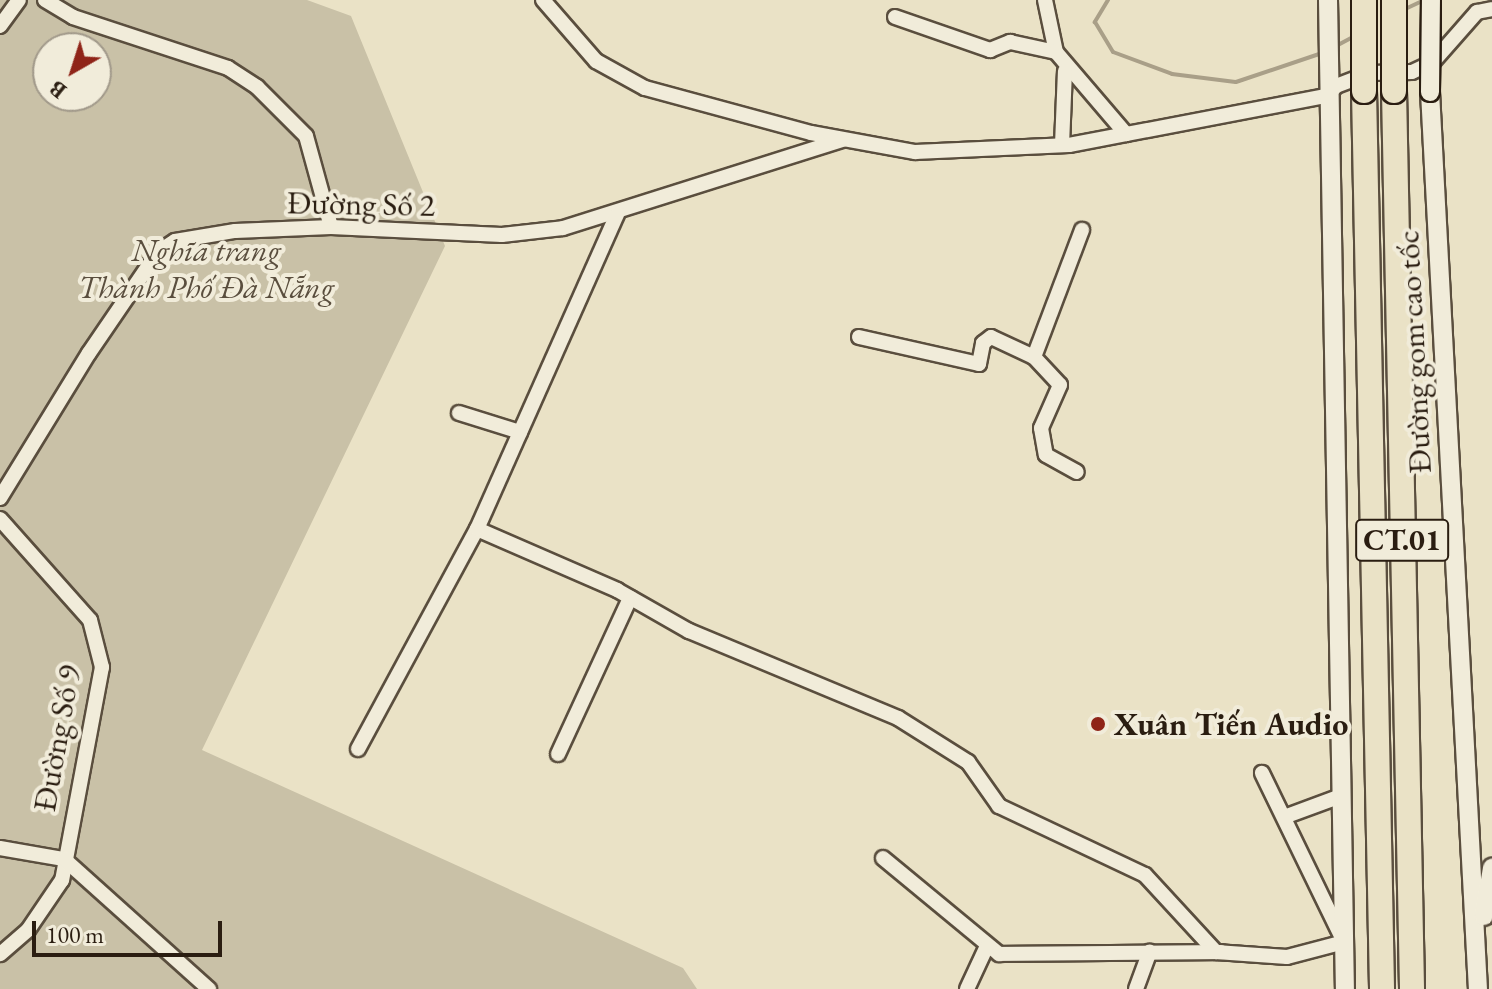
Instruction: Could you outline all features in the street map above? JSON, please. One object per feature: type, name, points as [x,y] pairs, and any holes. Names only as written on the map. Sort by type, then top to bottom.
[{"type":"highway","name":"CT.01","points":[[1364,0],[1382,989]]},
{"type":"highway","name":"CT.01","points":[[1394,0],[1412,989]]},
{"type":"main road","points":[[1328,0],[1327,93],[1345,989]]},
{"type":"main road","name":"Đường gom cao tốc","points":[[1431,0],[1430,92],[1480,989]]},
{"type":"main road","points":[[1480,989],[1487,956],[1492,868]]},
{"type":"street","points":[[0,26],[19,0]]},
{"type":"street","points":[[45,0],[73,17],[228,68],[257,87],[306,136],[331,227]]},
{"type":"street","points":[[543,0],[596,61],[645,88],[845,139],[915,152],[1062,145],[1327,93],[1336,86],[1370,73],[1412,72],[1433,62],[1477,12],[1492,9]]},
{"type":"street","points":[[1045,0],[1056,52],[1126,134]]},
{"type":"street","points":[[895,17],[990,50],[1010,42],[1056,52]]},
{"type":"street","points":[[1062,145],[1065,71]]},
{"type":"street","name":"Đường Số 2","points":[[0,498],[89,353],[166,246],[235,231],[331,227],[502,235],[617,214],[658,195],[845,139]]},
{"type":"street","points":[[358,749],[477,529],[520,432],[538,402],[617,214]]},
{"type":"street","points":[[1034,357],[1082,230]]},
{"type":"street","points":[[859,337],[979,364],[983,343],[991,337],[1034,357],[1060,385],[1041,428],[1046,455],[1077,472]]},
{"type":"street","points":[[459,413],[520,432]]},
{"type":"street","name":"Đường Số 9","points":[[0,519],[90,620],[98,639],[102,667],[62,880],[39,916],[0,954]]},
{"type":"street","points":[[477,529],[630,598],[689,631],[898,718],[968,762],[999,806],[1145,875],[1216,952],[1287,957],[1344,942],[1262,773]]},
{"type":"street","points":[[558,754],[630,598]]},
{"type":"street","points":[[1284,817],[1341,796]]},
{"type":"street","points":[[0,848],[64,859],[209,989]]},
{"type":"street","points":[[883,858],[986,948],[1014,956],[1150,951],[1242,953]]},
{"type":"street","points":[[967,989],[986,948]]},
{"type":"street","points":[[1136,989],[1150,951]]},
{"type":"green space","name":"Nghĩa trang Thành Phố Đà Nẵng","points":[[0,0],[307,0],[351,16],[445,246],[202,750],[683,968],[697,989],[0,989]]},
{"type":"waterway","points":[[1108,0],[1095,22],[1113,52],[1172,74],[1236,82],[1325,52]]},
{"type":"waterway","points":[[1403,10],[1424,0]]},
{"type":"waterway","points":[[1336,46],[1357,35]]},
{"type":"place","name":"Xuân Tiến Audio","points":[[1098,724]]}]
